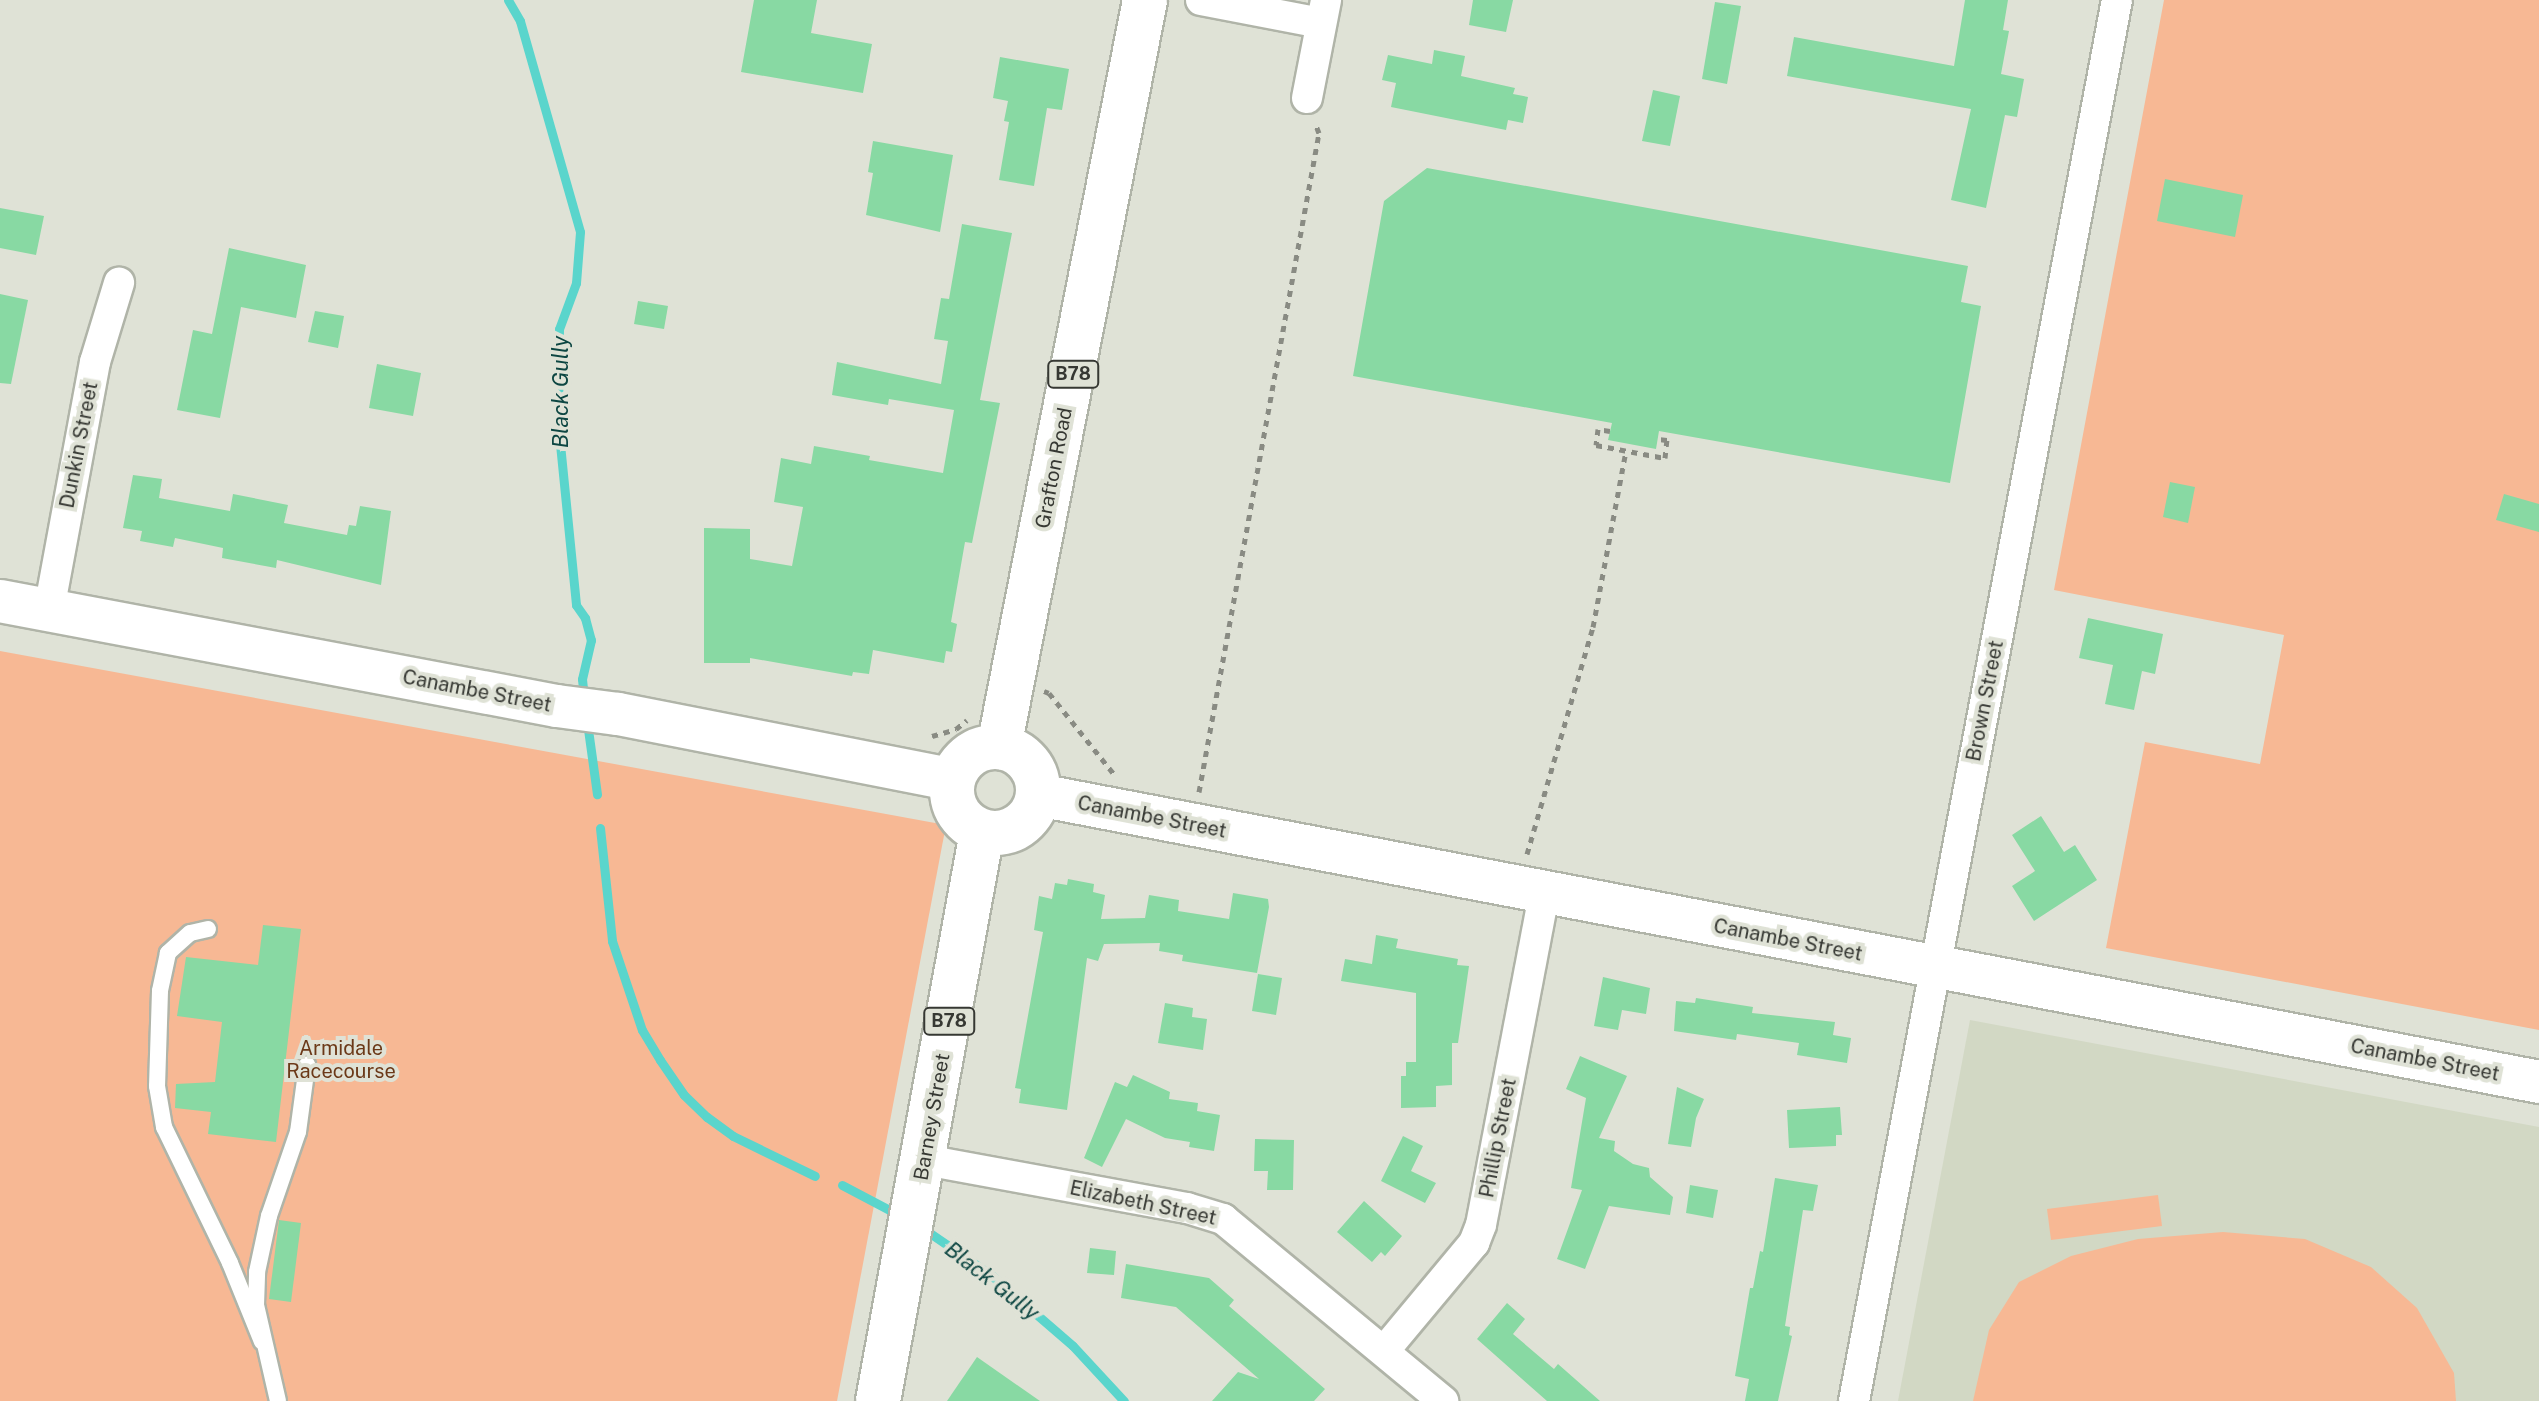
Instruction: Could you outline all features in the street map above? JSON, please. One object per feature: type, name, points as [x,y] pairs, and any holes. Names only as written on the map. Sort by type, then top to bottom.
[{"type":"main road","name":"Grafton Road","points":[[999,747],[1145,0]]},
{"type":"main road","points":[[999,747],[1021,755],[1035,773],[1038,795],[1035,808],[1019,826],[1008,832],[982,832],[959,812],[954,802],[953,780],[970,755],[999,747]]},
{"type":"main road","name":"Barney Street","points":[[878,1401],[925,1160],[982,832]]},
{"type":"street","points":[[1201,0],[1324,12],[1307,98]]},
{"type":"street","name":"Brown Street","points":[[1854,1401],[2117,0]]},
{"type":"street","name":"Dunkin Street","points":[[49,610],[95,362],[119,283]]},
{"type":"street","name":"Canambe Street","points":[[0,601],[557,706],[618,714],[953,780]]},
{"type":"street","name":"Canambe Street","points":[[1038,795],[1544,895],[2539,1082]]},
{"type":"street","name":"Phillip Street","points":[[1384,1351],[1474,1243],[1481,1225],[1544,895]]},
{"type":"street","name":"Elizabeth Street","points":[[925,1160],[1187,1208],[1223,1219],[1443,1401]]},
{"type":"lane","points":[[208,929],[190,933],[168,953],[160,991],[157,1086],[164,1127],[230,1263],[262,1342]]},
{"type":"lane","points":[[278,1401],[262,1342],[256,1305],[257,1272],[269,1216],[298,1132],[307,1065]]},
{"type":"path","points":[[1199,793],[1319,133],[1307,98]]},
{"type":"path","points":[[1610,431],[1598,429],[1596,445],[1665,458],[1667,440],[1658,439]]},
{"type":"path","points":[[1527,855],[1593,627],[1626,451]]},
{"type":"path","points":[[1038,689],[1049,693],[1118,778],[1116,787]]},
{"type":"shaded area","points":[[1970,1020],[2539,1127],[2539,1401],[1898,1401]]},
{"type":"green space","points":[[2164,0],[2539,0],[2539,1030],[2106,948],[2145,742],[2260,764],[2284,635],[2054,590]]},
{"type":"green space","name":"Armidale Racecourse","points":[[0,651],[946,825],[837,1401],[0,1401]]},
{"type":"green space","points":[[2158,1195],[2162,1226],[2051,1240],[2047,1209]]},
{"type":"green space","points":[[2223,1232],[2305,1239],[2371,1267],[2417,1308],[2454,1373],[2456,1401],[1973,1401],[1989,1330],[2019,1282],[2071,1256],[2138,1239]]},
{"type":"building","points":[[754,0],[817,0],[811,33],[872,44],[863,93],[741,72]]},
{"type":"building","points":[[1473,0],[1513,0],[1506,32],[1469,25]]},
{"type":"building","points":[[1965,0],[2008,0],[2003,30],[2009,31],[2001,74],[2024,79],[2017,117],[2005,115],[1986,208],[1951,200],[1971,109],[1787,76],[1794,37],[1954,66]]},
{"type":"building","points":[[1715,2],[1741,6],[1727,84],[1702,79]]},
{"type":"building","points":[[1434,50],[1465,56],[1461,76],[1515,88],[1513,94],[1528,97],[1523,123],[1508,120],[1506,130],[1391,107],[1396,83],[1382,80],[1388,55],[1432,64]]},
{"type":"building","points":[[1000,57],[1069,69],[1062,110],[1047,108],[1034,186],[999,180],[1009,122],[1004,121],[1008,101],[993,98]]},
{"type":"building","points":[[1653,90],[1680,96],[1670,146],[1642,141]]},
{"type":"building","points":[[873,141],[953,155],[940,232],[866,215],[873,173],[868,172]]},
{"type":"building","points":[[1427,168],[1968,266],[1961,302],[1981,306],[1950,483],[1659,431],[1656,449],[1608,440],[1612,423],[1353,376],[1384,201]]},
{"type":"building","points":[[2165,179],[2243,195],[2235,237],[2157,221]]},
{"type":"building","points":[[0,208],[44,216],[36,255],[0,248]]},
{"type":"building","points":[[962,224],[1012,233],[980,400],[1000,403],[972,543],[965,542],[951,622],[957,624],[952,652],[946,651],[944,663],[873,650],[869,674],[853,672],[852,676],[750,658],[750,663],[704,663],[704,528],[750,529],[750,559],[792,566],[803,507],[774,502],[781,458],[811,464],[814,446],[870,456],[869,460],[943,473],[954,410],[889,399],[888,405],[832,395],[837,362],[941,384],[948,341],[934,339],[941,298],[949,299]]},
{"type":"building","points":[[229,248],[306,265],[296,318],[241,307],[220,418],[177,410],[193,330],[212,334]]},
{"type":"building","points":[[0,294],[28,300],[11,384],[0,383]]},
{"type":"building","points":[[638,301],[668,306],[664,329],[634,324]]},
{"type":"building","points":[[315,311],[344,316],[338,348],[308,342]]},
{"type":"building","points":[[377,364],[421,373],[413,416],[369,408]]},
{"type":"building","points":[[133,475],[162,479],[159,498],[230,511],[233,494],[288,505],[284,523],[347,535],[349,525],[356,526],[360,506],[391,511],[381,585],[277,560],[276,568],[222,558],[223,548],[175,538],[173,547],[140,541],[142,531],[123,528]]},
{"type":"building","points":[[2170,482],[2195,487],[2188,523],[2163,517]]},
{"type":"building","points":[[2504,494],[2539,504],[2539,532],[2496,520]]},
{"type":"building","points":[[2088,618],[2163,634],[2155,674],[2142,671],[2134,710],[2105,704],[2113,665],[2079,658]]},
{"type":"building","points":[[2041,816],[2064,852],[2075,845],[2097,880],[2034,921],[2012,886],[2035,871],[2012,835]]},
{"type":"building","points":[[1068,879],[1094,884],[1093,892],[1105,895],[1101,919],[1145,918],[1149,895],[1179,900],[1178,911],[1229,919],[1233,893],[1268,899],[1269,907],[1257,973],[1182,961],[1183,955],[1159,951],[1160,943],[1104,944],[1098,961],[1087,958],[1067,1110],[1019,1103],[1021,1089],[1015,1088],[1043,932],[1034,930],[1039,896],[1052,899],[1055,883],[1067,885]]},
{"type":"building","points":[[263,925],[301,929],[276,1142],[208,1134],[211,1112],[175,1108],[176,1084],[215,1082],[222,1022],[177,1016],[186,957],[258,965]]},
{"type":"building","points":[[1376,935],[1398,939],[1396,948],[1458,959],[1457,965],[1469,966],[1458,1043],[1452,1043],[1452,1085],[1436,1086],[1436,1107],[1401,1108],[1401,1076],[1406,1076],[1406,1062],[1416,1062],[1416,993],[1341,981],[1345,959],[1372,964]]},
{"type":"building","points":[[1258,974],[1282,978],[1276,1015],[1252,1011]]},
{"type":"building","points":[[1603,977],[1650,988],[1646,1014],[1622,1010],[1618,1030],[1594,1026]]},
{"type":"building","points":[[1696,998],[1753,1007],[1752,1013],[1835,1022],[1833,1035],[1851,1038],[1847,1063],[1797,1055],[1799,1043],[1737,1034],[1736,1040],[1674,1031],[1676,1001],[1695,1003]]},
{"type":"building","points":[[1165,1003],[1193,1008],[1192,1017],[1207,1019],[1203,1050],[1158,1043]]},
{"type":"building","points":[[1580,1056],[1627,1076],[1599,1138],[1615,1141],[1614,1151],[1633,1164],[1649,1168],[1650,1177],[1673,1197],[1670,1215],[1609,1206],[1585,1269],[1557,1259],[1582,1190],[1571,1188],[1586,1098],[1566,1089]]},
{"type":"building","points":[[1133,1075],[1170,1092],[1169,1099],[1198,1103],[1197,1111],[1220,1115],[1214,1151],[1189,1147],[1190,1142],[1165,1138],[1126,1119],[1102,1167],[1084,1158],[1115,1082],[1127,1087]]},
{"type":"building","points":[[1677,1087],[1704,1099],[1696,1118],[1691,1147],[1668,1144]]},
{"type":"building","points":[[1840,1107],[1842,1135],[1836,1135],[1836,1146],[1789,1148],[1787,1110]]},
{"type":"building","points":[[1403,1136],[1423,1146],[1411,1171],[1436,1183],[1425,1203],[1381,1181]]},
{"type":"building","points":[[1255,1139],[1294,1140],[1293,1190],[1267,1190],[1268,1171],[1254,1171]]},
{"type":"building","points":[[1775,1178],[1818,1185],[1813,1211],[1803,1210],[1785,1326],[1790,1327],[1789,1335],[1792,1336],[1778,1401],[1745,1401],[1749,1379],[1735,1376],[1750,1288],[1753,1288],[1760,1251],[1763,1252]]},
{"type":"building","points":[[1690,1185],[1718,1190],[1713,1218],[1686,1213]]},
{"type":"building","points":[[1364,1201],[1402,1236],[1385,1256],[1381,1252],[1372,1262],[1337,1232]]},
{"type":"building","points":[[279,1220],[301,1223],[291,1302],[269,1299]]},
{"type":"building","points":[[1090,1248],[1116,1251],[1114,1275],[1087,1273]]},
{"type":"building","points":[[1126,1264],[1209,1278],[1234,1300],[1229,1306],[1325,1389],[1314,1401],[1212,1401],[1238,1372],[1259,1379],[1176,1307],[1121,1298]]},
{"type":"building","points":[[1507,1303],[1525,1319],[1513,1334],[1554,1369],[1558,1364],[1600,1401],[1547,1401],[1477,1339]]},
{"type":"building","points":[[977,1357],[1040,1401],[947,1401]]},
{"type":"waterway","name":"Black Gully","points":[[508,0],[520,21],[580,232],[576,283],[559,329],[558,424],[576,605],[585,618],[591,640],[582,679],[584,699]]},
{"type":"waterway","name":"Black Gully","points":[[587,722],[597,794]]},
{"type":"waterway","name":"Black Gully","points":[[600,828],[612,941],[642,1030],[660,1060],[684,1095],[707,1117],[733,1136],[815,1176]]},
{"type":"waterway","name":"Black Gully","points":[[842,1185],[901,1216]]},
{"type":"waterway","name":"Black Gully","points":[[921,1227],[991,1275],[1073,1346],[1124,1401]]}]
